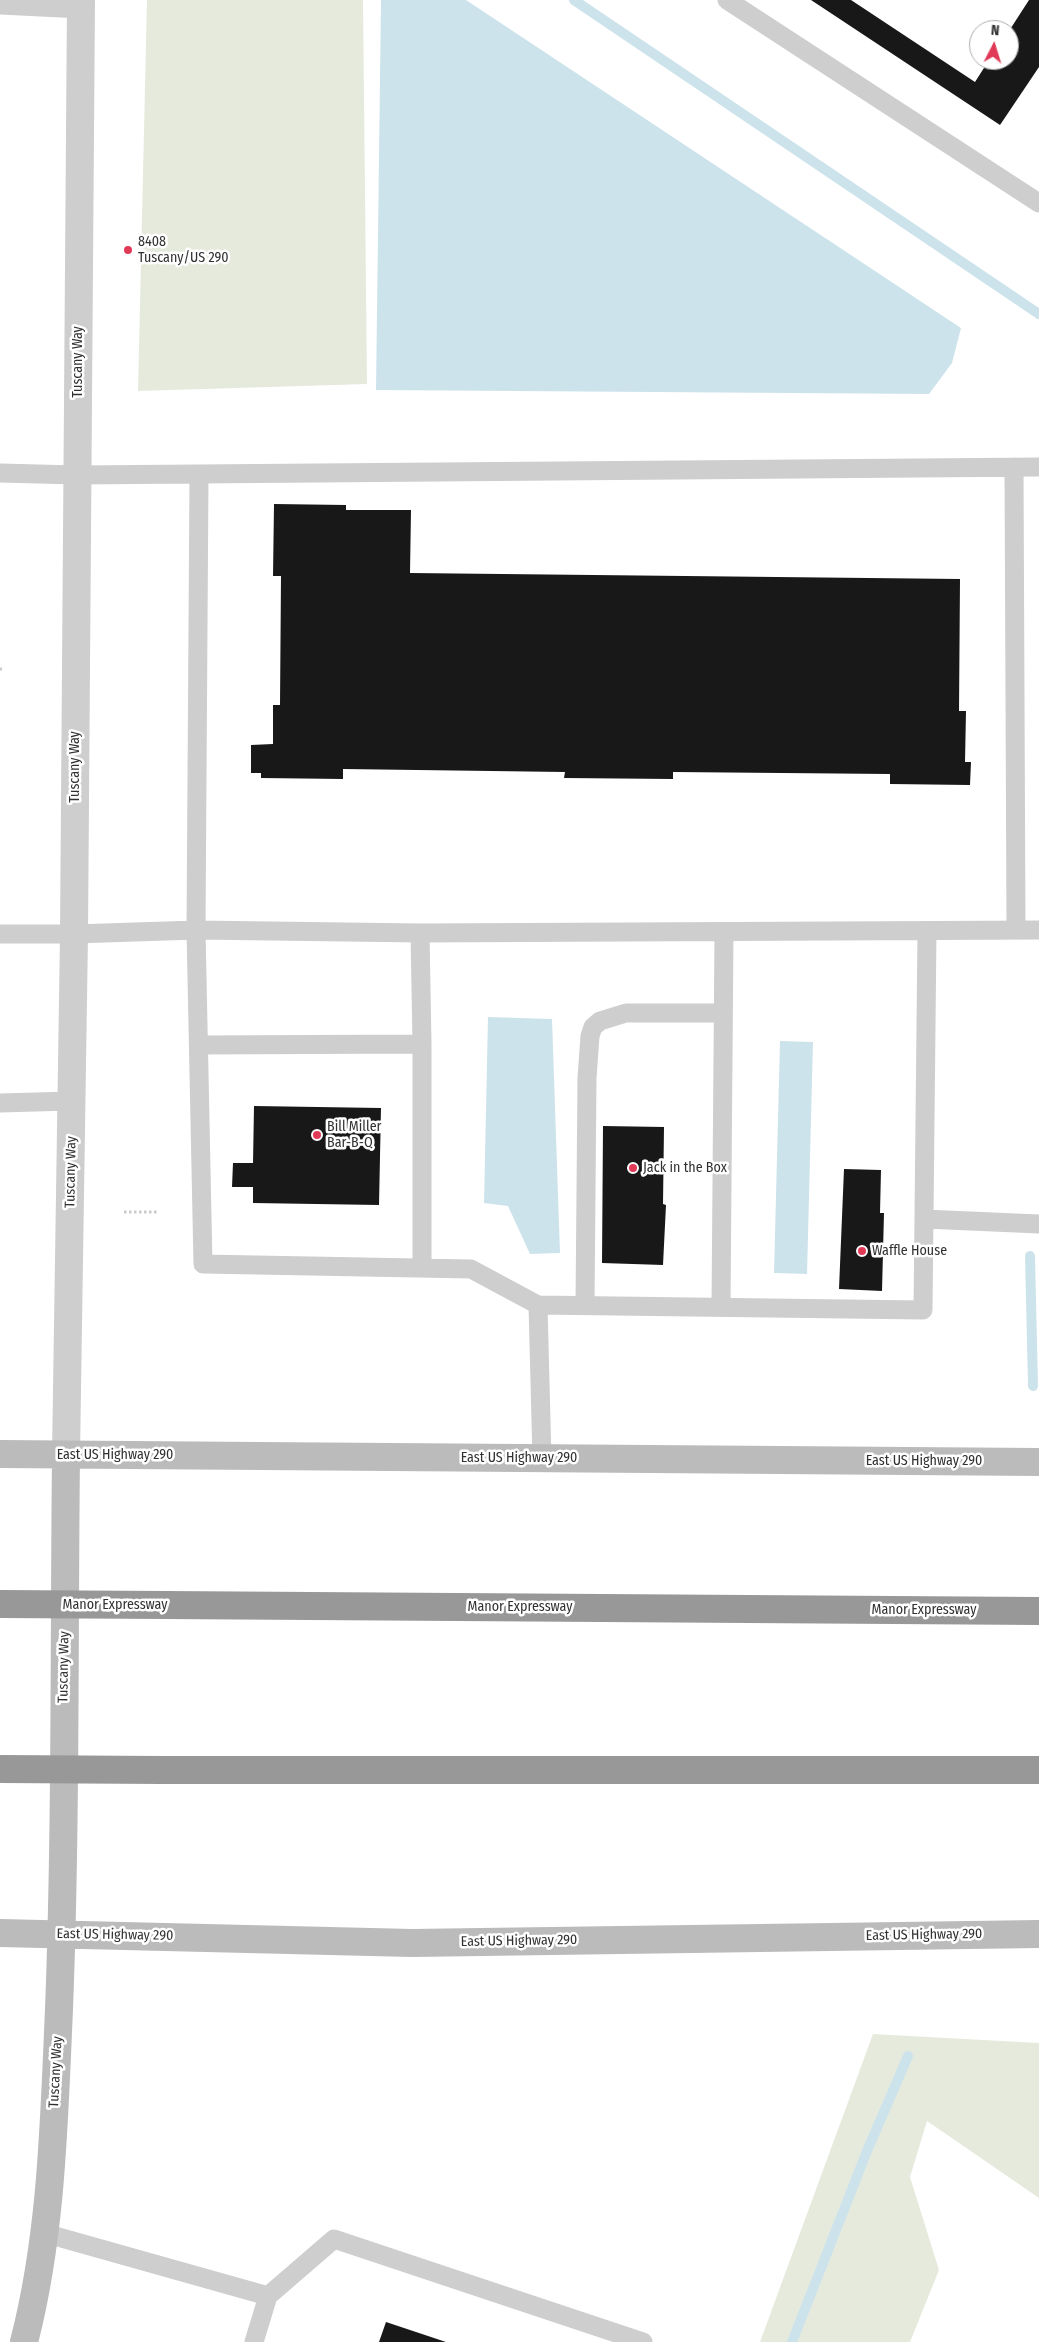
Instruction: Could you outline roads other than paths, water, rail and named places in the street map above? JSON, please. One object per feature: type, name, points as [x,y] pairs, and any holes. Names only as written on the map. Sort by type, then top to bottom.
[{"type":"highway","name":"Manor Expressway","points":[[0,1604],[1039,1610]]},
{"type":"highway","points":[[0,1769],[1039,1770]]},
{"type":"main road","name":"East US Highway 290","points":[[0,1454],[1039,1462]]},
{"type":"main road","name":"Tuscany Way","points":[[24,2342],[36,2298],[50,2188],[61,1934],[66,1455]]},
{"type":"main road","name":"East US Highway 290","points":[[0,1932],[412,1943],[1039,1934]]},
{"type":"street","name":"Tuscany Way","points":[[66,1455],[74,934],[81,4]]},
{"type":"lane","points":[[727,0],[1039,203]]},
{"type":"lane","points":[[0,5],[81,4]]},
{"type":"lane","points":[[1014,467],[1016,930]]},
{"type":"lane","points":[[0,473],[77,475],[1039,467]]},
{"type":"lane","points":[[199,474],[196,930],[203,1264],[471,1269],[538,1305],[923,1310],[927,931]]},
{"type":"lane","points":[[0,934],[74,934],[196,930],[420,933],[1039,930]]},
{"type":"lane","points":[[721,1307],[724,932]]},
{"type":"lane","points":[[420,933],[422,1268]]},
{"type":"lane","points":[[585,1305],[586,1078],[590,1036],[593,1027],[600,1021],[626,1013],[723,1013]]},
{"type":"lane","points":[[199,1045],[422,1044]]},
{"type":"lane","points":[[0,1103],[72,1100]]},
{"type":"lane","points":[[924,1219],[1039,1224]]},
{"type":"lane","points":[[538,1305],[542,1458]]},
{"type":"lane","points":[[44,2233],[268,2296]]},
{"type":"lane","points":[[254,2342],[268,2296],[334,2239],[643,2342]]},
{"type":"water","points":[[381,0],[466,0],[961,328],[952,363],[929,394],[376,390]]},
{"type":"water","points":[[488,1017],[552,1019],[560,1253],[530,1254],[508,1206],[484,1203]]},
{"type":"water","points":[[780,1041],[813,1042],[807,1274],[774,1273]]},
{"type":"waterway","points":[[574,0],[1039,314]]},
{"type":"waterway","points":[[1030,1256],[1033,1386]]},
{"type":"waterway","points":[[792,2342],[867,2151],[908,2056]]},
{"type":"place","name":"8408 Tuscany/US 290","points":[[128,250]]},
{"type":"place","name":"Bill Miller Bar-B-Q","points":[[317,1135]]},
{"type":"place","name":"Jack in the Box","points":[[633,1168]]},
{"type":"place","name":"Waffle House","points":[[862,1251]]}]
